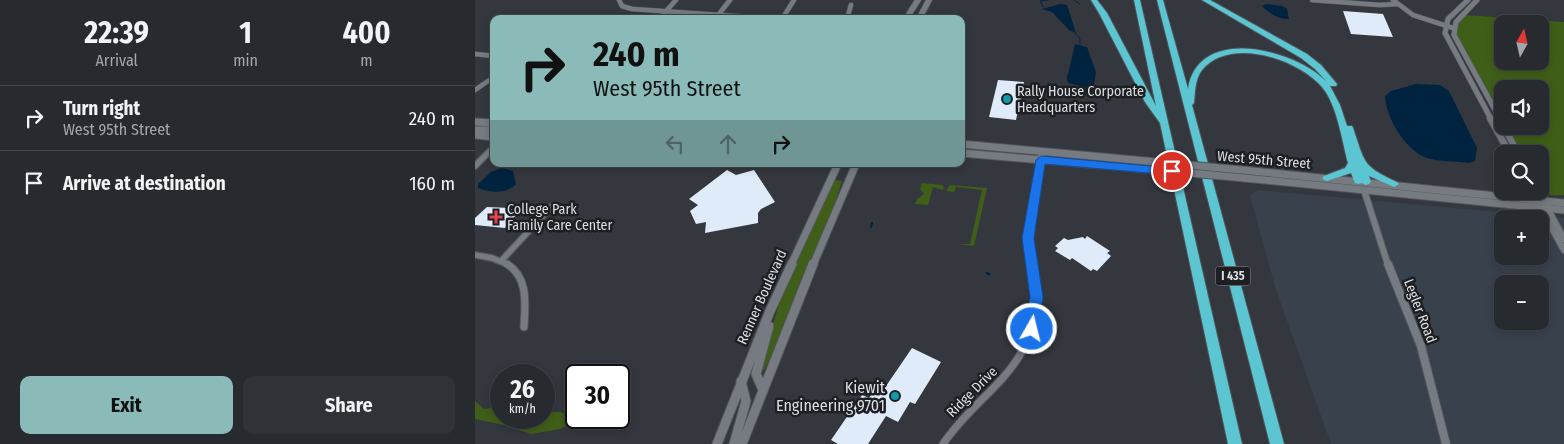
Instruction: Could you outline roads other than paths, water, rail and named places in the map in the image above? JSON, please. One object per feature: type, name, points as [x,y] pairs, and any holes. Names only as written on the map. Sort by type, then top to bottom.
[{"type":"highway","points":[[1093,0],[1103,13],[1149,102],[1166,126]]},
{"type":"highway","name":"I 435","points":[[1137,0],[1235,444]]},
{"type":"highway","name":"I 435","points":[[1159,0],[1190,108],[1277,444]]},
{"type":"highway","points":[[1205,0],[1293,49],[1323,72],[1337,91],[1362,184]]},
{"type":"highway","points":[[1190,108],[1193,81],[1198,69],[1210,59],[1229,52],[1249,51],[1286,58],[1308,70],[1327,86],[1334,100],[1356,163],[1374,175],[1393,184]]},
{"type":"highway","points":[[1327,178],[1349,170],[1356,163]]},
{"type":"main road","points":[[909,15],[918,0]]},
{"type":"main road","points":[[921,15],[929,0]]},
{"type":"main road","points":[[475,122],[490,123]]},
{"type":"main road","points":[[475,130],[490,130]]},
{"type":"main road","points":[[475,135],[490,137]]},
{"type":"main road","name":"West 95th Street","points":[[965,145],[1041,156]]},
{"type":"main road","name":"West 95th Street","points":[[965,153],[1041,156],[1362,184],[1539,203],[1564,203]]},
{"type":"main road","name":"Renner Boulevard","points":[[717,444],[775,300],[837,167]]},
{"type":"main road","points":[[742,444],[797,301],[855,167]]},
{"type":"main road","name":"West 95th Street","points":[[1243,174],[1327,178],[1362,184],[1393,184],[1539,203],[1548,208],[1564,210]]},
{"type":"main road","points":[[763,390],[756,374],[775,300]]},
{"type":"main road","points":[[734,444],[746,401],[741,381]]},
{"type":"street","points":[[619,0],[622,6],[626,8],[724,15]]},
{"type":"street","points":[[663,15],[677,0]]},
{"type":"street","points":[[719,14],[730,0]]},
{"type":"street","points":[[785,15],[794,0]]},
{"type":"street","points":[[1312,0],[1380,5],[1395,2],[1417,17],[1453,28]]},
{"type":"street","points":[[1476,1],[1469,0],[1448,19],[1445,26],[1445,34],[1494,124]]},
{"type":"street","points":[[1476,1],[1457,19],[1453,28],[1455,39],[1494,110]]},
{"type":"street","points":[[848,15],[851,5]]},
{"type":"street","points":[[475,54],[490,56]]},
{"type":"street","points":[[475,90],[481,88],[490,80]]},
{"type":"street","points":[[475,166],[490,151]]},
{"type":"street","name":"Ridge Drive","points":[[943,444],[959,421],[1010,372],[1022,354],[1032,329],[1036,297],[1028,238],[1041,156]]},
{"type":"street","name":"Legler Road","points":[[1362,184],[1388,265],[1421,346],[1446,444]]},
{"type":"street","points":[[1537,200],[1564,250]]},
{"type":"street","points":[[502,260],[552,206]]},
{"type":"street","points":[[1548,208],[1564,239]]},
{"type":"street","points":[[475,255],[502,260],[518,272],[526,289],[524,327]]},
{"type":"water","points":[[1060,4],[1067,5],[1076,33],[1069,30],[1052,12],[1042,9]]},
{"type":"water","points":[[1266,4],[1282,6],[1287,9],[1289,19],[1278,17],[1271,13],[1262,6]]},
{"type":"water","points":[[1075,44],[1087,47],[1096,72],[1093,89],[1068,83],[1067,78]]},
{"type":"water","points":[[1416,84],[1440,85],[1449,91],[1477,148],[1475,161],[1469,163],[1427,158],[1419,154],[1404,141],[1389,114],[1385,96],[1391,91]]},
{"type":"water","points":[[502,168],[513,171],[516,184],[508,190],[498,192],[478,188],[478,184],[491,172]]},
{"type":"waterway","points":[[1043,7],[1040,1],[1048,0]]},
{"type":"waterway","points":[[1074,0],[1080,4]]},
{"type":"waterway","points":[[1075,33],[1080,39],[1080,44]]},
{"type":"waterway","points":[[871,227],[872,223]]},
{"type":"place","name":"Rally House Corporate Headquarters","points":[[1007,99]]},
{"type":"place","name":"College Park Family Care Center","points":[[496,217]]},
{"type":"place","name":"Kiewit Engineering 9701","points":[[895,396]]}]
